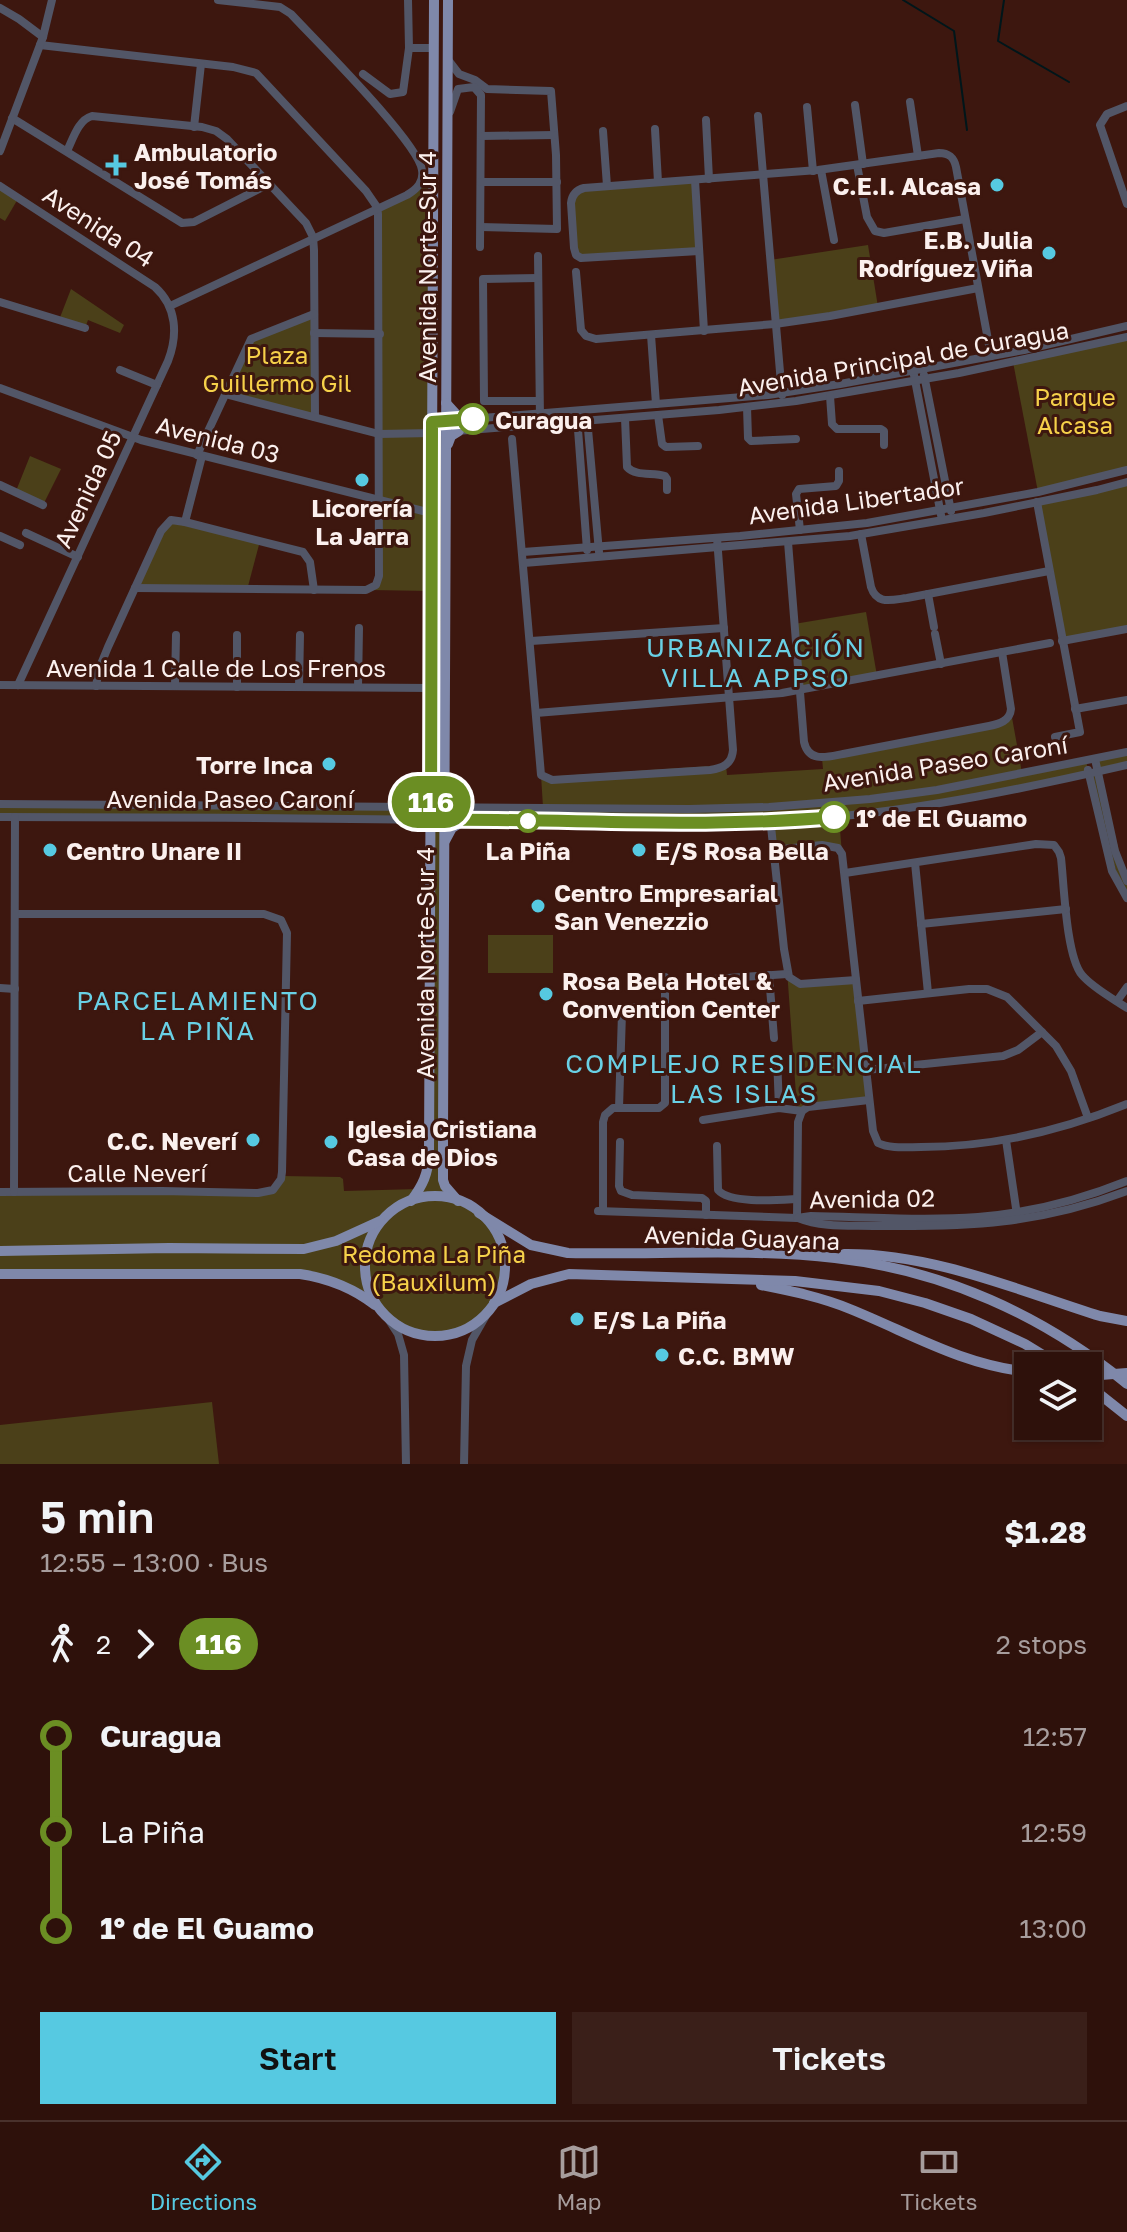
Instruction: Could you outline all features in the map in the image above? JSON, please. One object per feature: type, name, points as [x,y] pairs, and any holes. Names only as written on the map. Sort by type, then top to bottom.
[{"type":"main road","name":"Avenida Norte-Sur 4","points":[[411,1201],[424,1183],[429,1155],[434,0]]},
{"type":"main road","name":"Avenida Norte-Sur 4","points":[[448,0],[443,1171],[445,1186],[458,1201]]},
{"type":"main road","points":[[446,403],[466,420]]},
{"type":"main road","points":[[445,450],[451,436],[459,431]]},
{"type":"main road","points":[[445,787],[452,800],[466,808]]},
{"type":"main road","points":[[415,807],[425,803],[431,793]]},
{"type":"main road","points":[[417,820],[427,825],[431,833]]},
{"type":"main road","points":[[444,843],[452,828],[465,820]]},
{"type":"main road","points":[[0,1274],[315,1276],[345,1286],[372,1302],[383,1313],[404,1329],[436,1336],[464,1330],[475,1324],[491,1307],[503,1282],[503,1252],[497,1234],[479,1213],[458,1201],[439,1197],[411,1201],[390,1212],[369,1242],[364,1268],[369,1291],[383,1313]]},
{"type":"main road","name":"Avenida Guayana","points":[[479,1213],[531,1245],[568,1253],[798,1255],[883,1266],[966,1289],[1041,1324],[1087,1353],[1127,1384]]},
{"type":"main road","points":[[0,1251],[304,1249],[336,1241],[382,1220]]},
{"type":"main road","points":[[798,1255],[858,1254],[913,1260],[1100,1316],[1127,1321]]},
{"type":"main road","name":"Avenida Guayana","points":[[491,1307],[531,1284],[569,1274],[821,1283],[864,1288],[940,1307],[989,1326],[1038,1352]]},
{"type":"main road","points":[[735,1279],[831,1302],[950,1354],[1014,1370]]},
{"type":"main road","points":[[1102,1375],[1127,1373]]},
{"type":"main road","points":[[1102,1396],[1127,1416]]},
{"type":"street","points":[[0,151],[41,41],[52,0]]},
{"type":"street","points":[[170,306],[407,195],[420,182],[422,168],[410,146],[291,14],[280,7],[218,0]]},
{"type":"street","points":[[363,74],[390,94],[403,92],[409,48],[408,0]]},
{"type":"street","points":[[0,8],[19,19],[41,41],[246,70],[260,76],[366,191],[377,207],[380,500],[379,576],[376,585],[370,590],[135,588]]},
{"type":"street","points":[[409,48],[434,48]]},
{"type":"street","points":[[448,59],[459,74],[489,89],[551,91],[557,229],[481,227]]},
{"type":"street","points":[[194,127],[201,64]]},
{"type":"street","points":[[447,122],[458,89],[459,74]]},
{"type":"street","points":[[458,89],[474,84]]},
{"type":"street","points":[[474,84],[482,97],[480,247]]},
{"type":"street","points":[[910,102],[918,156]]},
{"type":"street","points":[[855,105],[868,221],[875,231],[884,233],[965,219]]},
{"type":"street","points":[[1127,106],[1107,114],[1100,125],[1123,182],[1127,204]]},
{"type":"street","points":[[807,107],[817,170],[834,240]]},
{"type":"street","points":[[67,151],[81,123],[92,116],[209,129],[222,135],[306,223],[313,237],[315,417]]},
{"type":"street","points":[[758,116],[782,403]]},
{"type":"street","points":[[12,118],[182,223],[194,222],[269,184]]},
{"type":"street","points":[[706,120],[709,179]]},
{"type":"street","points":[[655,129],[658,182]]},
{"type":"street","points":[[603,131],[607,186]]},
{"type":"street","points":[[482,136],[554,135]]},
{"type":"street","points":[[699,251],[578,257],[574,248],[572,197],[577,190],[584,188],[817,170],[947,154],[954,160],[991,356]]},
{"type":"street","points":[[420,182],[433,177]]},
{"type":"street","points":[[695,180],[704,331]]},
{"type":"street","points":[[481,182],[557,182]]},
{"type":"street","name":"Avenida 04","points":[[0,186],[147,280],[161,292],[170,306]]},
{"type":"street","points":[[538,256],[540,419]]},
{"type":"street","points":[[576,272],[580,326],[586,336],[596,339],[775,324],[978,288]]},
{"type":"street","points":[[538,278],[483,279],[484,401],[539,401]]},
{"type":"street","points":[[0,302],[85,328]]},
{"type":"street","name":"Avenida 05","points":[[18,685],[171,354],[174,321],[170,306]]},
{"type":"street","points":[[185,522],[199,455],[251,339],[314,314]]},
{"type":"street","name":"Avenida Principal de Curagua","points":[[582,416],[625,418],[830,396],[1127,326]]},
{"type":"street","points":[[314,333],[380,334]]},
{"type":"street","points":[[651,335],[656,404]]},
{"type":"street","name":"Avenida Principal de Curagua","points":[[445,427],[466,420],[582,416],[656,404],[781,393],[919,375],[1040,357],[1127,337]]},
{"type":"street","points":[[120,370],[157,385]]},
{"type":"street","points":[[919,375],[952,519]]},
{"type":"street","points":[[919,375],[942,521]]},
{"type":"street","name":"Avenida 03","points":[[0,388],[132,437],[431,513]]},
{"type":"street","points":[[225,394],[379,434],[445,427]]},
{"type":"street","points":[[830,396],[832,424],[837,429],[881,429],[884,431],[884,445]]},
{"type":"street","points":[[747,407],[748,438],[751,441],[796,439]]},
{"type":"street","points":[[658,415],[662,444],[666,447],[698,446]]},
{"type":"street","points":[[582,416],[599,552]]},
{"type":"street","points":[[582,416],[587,553]]},
{"type":"street","points":[[625,418],[627,467],[635,473],[665,476],[667,490]]},
{"type":"street","name":"Avenida Principal de Curagua","points":[[445,427],[459,431],[540,419]]},
{"type":"street","points":[[512,439],[541,771],[543,777],[549,780],[717,769],[729,763],[732,754],[729,697],[717,538]]},
{"type":"street","name":"Avenida Libertador","points":[[587,553],[867,523],[1048,490],[1127,470]]},
{"type":"street","points":[[800,530],[796,494],[799,489],[836,486],[839,471]]},
{"type":"street","name":"Avenida Libertador","points":[[599,552],[718,548],[861,534],[942,521],[1127,482]]},
{"type":"street","points":[[0,485],[43,505]]},
{"type":"street","points":[[1037,502],[1080,732],[1055,737]]},
{"type":"street","points":[[96,686],[105,655],[135,588],[165,525],[171,520],[303,552],[310,562],[314,590]]},
{"type":"street","points":[[26,533],[78,557]]},
{"type":"street","points":[[861,534],[871,587],[876,597],[886,601],[1049,571]]},
{"type":"street","points":[[0,536],[20,545]]},
{"type":"street","points":[[788,542],[799,690],[807,752],[811,756],[822,758],[989,726],[1007,719],[1011,709],[1002,652]]},
{"type":"street","points":[[523,552],[587,553]]},
{"type":"street","points":[[524,563],[587,553]]},
{"type":"street","points":[[928,594],[941,664]]},
{"type":"street","points":[[358,687],[359,628]]},
{"type":"street","points":[[531,641],[724,628]]},
{"type":"street","points":[[1062,641],[1127,629]]},
{"type":"street","points":[[175,686],[176,635]]},
{"type":"street","points":[[237,635],[237,687]]},
{"type":"street","points":[[299,687],[300,635]]},
{"type":"street","points":[[536,713],[799,690],[1050,643]]},
{"type":"street","name":"Avenida 1 Calle de Los Frenos","points":[[0,685],[432,688]]},
{"type":"street","points":[[1075,709],[1127,700]]},
{"type":"street","name":"Avenida Paseo Caroní","points":[[0,804],[769,807],[937,790],[1127,752]]},
{"type":"street","points":[[1091,760],[1112,871],[1127,898]]},
{"type":"street","name":"Avenida Paseo Caroní","points":[[0,817],[679,824],[770,821],[918,806],[1127,765]]},
{"type":"street","points":[[1093,772],[1118,861],[1127,881]]},
{"type":"street","points":[[769,807],[787,974],[800,984],[856,980]]},
{"type":"street","points":[[14,1192],[15,817]]},
{"type":"street","points":[[845,873],[1050,844],[1059,852],[1075,965],[1086,979],[1127,1007]]},
{"type":"street","points":[[773,850],[813,845],[835,847],[842,854],[869,1100],[874,1136],[878,1143],[884,1146],[953,1147],[1006,1140],[1055,1129],[1127,1104]]},
{"type":"street","points":[[915,863],[928,993]]},
{"type":"street","points":[[921,924],[1066,909]]},
{"type":"street","name":"Calle Neverí","points":[[0,1192],[258,1193],[273,1190],[281,1179],[283,1158],[287,933],[281,920],[264,914],[16,914]]},
{"type":"street","points":[[699,980],[787,974]]},
{"type":"street","points":[[769,975],[774,1038]]},
{"type":"street","points":[[665,977],[665,1007],[665,1103],[659,1108],[619,1108],[622,1013],[628,1007],[665,1007]]},
{"type":"street","points":[[1117,1001],[1127,987]]},
{"type":"street","points":[[0,988],[15,989]]},
{"type":"street","points":[[858,1001],[980,988],[994,990],[1016,1004],[1067,1062],[1088,1118]]},
{"type":"street","points":[[866,1070],[1003,1056],[1018,1050],[1042,1032]]},
{"type":"street","points":[[777,1057],[779,1108]]},
{"type":"street","points":[[797,1218],[798,1122],[802,1111],[808,1107],[869,1100]]},
{"type":"street","name":"Avenida 02","points":[[619,1108],[608,1111],[603,1122],[600,1211],[797,1218],[1017,1216],[1071,1209],[1127,1191]]},
{"type":"street","points":[[703,1120],[779,1108],[802,1111]]},
{"type":"street","points":[[1006,1140],[1017,1216]]},
{"type":"street","points":[[620,1142],[621,1191],[632,1195],[702,1198],[706,1201],[706,1215]]},
{"type":"street","points":[[717,1146],[718,1190],[721,1195],[734,1199],[797,1199]]},
{"type":"street","name":"Avenida 02","points":[[1017,1216],[1127,1181]]},
{"type":"street","points":[[464,1464],[466,1366],[472,1340],[491,1307]]},
{"type":"street","points":[[383,1313],[398,1334],[404,1355],[406,1464]]},
{"type":"green space","name":"Redoma La Piña (Bauxilum)","points":[[433,177],[432,432],[445,432],[445,808],[543,807],[541,775],[726,765],[727,775],[823,769],[822,758],[989,726],[1011,712],[1022,773],[1086,761],[1089,773],[1098,771],[1127,881],[1127,898],[1121,889],[1089,774],[839,817],[842,854],[838,848],[773,850],[770,822],[445,820],[444,1180],[458,1201],[479,1213],[491,1225],[505,1262],[503,1282],[495,1303],[475,1324],[453,1334],[425,1336],[404,1329],[371,1305],[315,1276],[0,1274],[0,1192],[266,1192],[282,1176],[340,1177],[344,1191],[419,1189],[424,1183],[431,820],[0,817],[0,804],[431,807],[431,591],[370,590],[376,585],[377,207],[407,195],[421,182]]},
{"type":"green space","points":[[695,180],[699,251],[586,259],[574,252],[571,203],[577,190]]},
{"type":"green space","points":[[0,186],[19,197],[5,221],[0,218]]},
{"type":"green space","points":[[868,245],[878,307],[775,324],[770,260]]},
{"type":"green space","points":[[71,289],[124,325],[120,333],[88,320],[85,328],[59,320]]},
{"type":"green space","name":"Plaza Guillermo Gil","points":[[314,314],[315,417],[225,394],[248,343]]},
{"type":"green space","name":"Parque Alcasa","points":[[1127,337],[1127,470],[1038,492],[1013,362]]},
{"type":"green space","points":[[30,456],[61,469],[43,505],[16,491]]},
{"type":"green space","points":[[1127,482],[1127,629],[1062,641],[1037,502]]},
{"type":"green space","points":[[168,521],[260,541],[247,590],[135,588]]},
{"type":"green space","points":[[866,612],[877,676],[799,690],[794,624]]},
{"type":"green space","points":[[1127,752],[1127,765],[1098,771],[1095,759]]},
{"type":"green space","points":[[488,935],[553,935],[553,973],[488,973]]},
{"type":"green space","points":[[787,970],[794,982],[856,980],[869,1100],[808,1107],[798,1122]]},
{"type":"green space","points":[[212,1402],[219,1464],[0,1464],[0,1425]]},
{"type":"waterway","points":[[903,0],[954,31],[967,130]]},
{"type":"waterway","points":[[1004,0],[998,41],[1069,82]]},
{"type":"bus line","name":"116","points":[[473,419],[432,422],[431,820],[679,824],[834,817]]},
{"type":"place","name":"Ambulatorio José Tomás","points":[[116,165]]},
{"type":"place","name":"C.E.I. Alcasa","points":[[997,185]]},
{"type":"place","name":"E.B. Julia Rodríguez Viña","points":[[1049,253]]},
{"type":"place","name":"Curagua","points":[[473,419]]},
{"type":"place","name":"Licorería La Jarra","points":[[362,480]]},
{"type":"place","name":"Torre Inca","points":[[329,764]]},
{"type":"place","name":"1° de El Guamo","points":[[834,817]]},
{"type":"place","name":"La Piña","points":[[528,821]]},
{"type":"place","name":"Centro Unare II","points":[[50,850]]},
{"type":"place","name":"E/S Rosa Bella","points":[[639,850]]},
{"type":"place","name":"Centro Empresarial San Venezzio","points":[[538,906]]},
{"type":"place","name":"Rosa Bela Hotel & Convention Center","points":[[546,994]]},
{"type":"place","name":"C.C. Neverí","points":[[253,1140]]},
{"type":"place","name":"Iglesia Cristiana Casa de Dios","points":[[331,1142]]},
{"type":"place","name":"E/S La Piña","points":[[577,1319]]},
{"type":"place","name":"C.C. BMW","points":[[662,1355]]},
{"type":"district","name":"URBANIZACIÓN VILLA APPSO","points":[[756,662]]},
{"type":"district","name":"PARCELAMIENTO LA PIÑA","points":[[198,1015]]},
{"type":"district","name":"COMPLEJO RESIDENCIAL LAS ISLAS","points":[[744,1078]]}]
